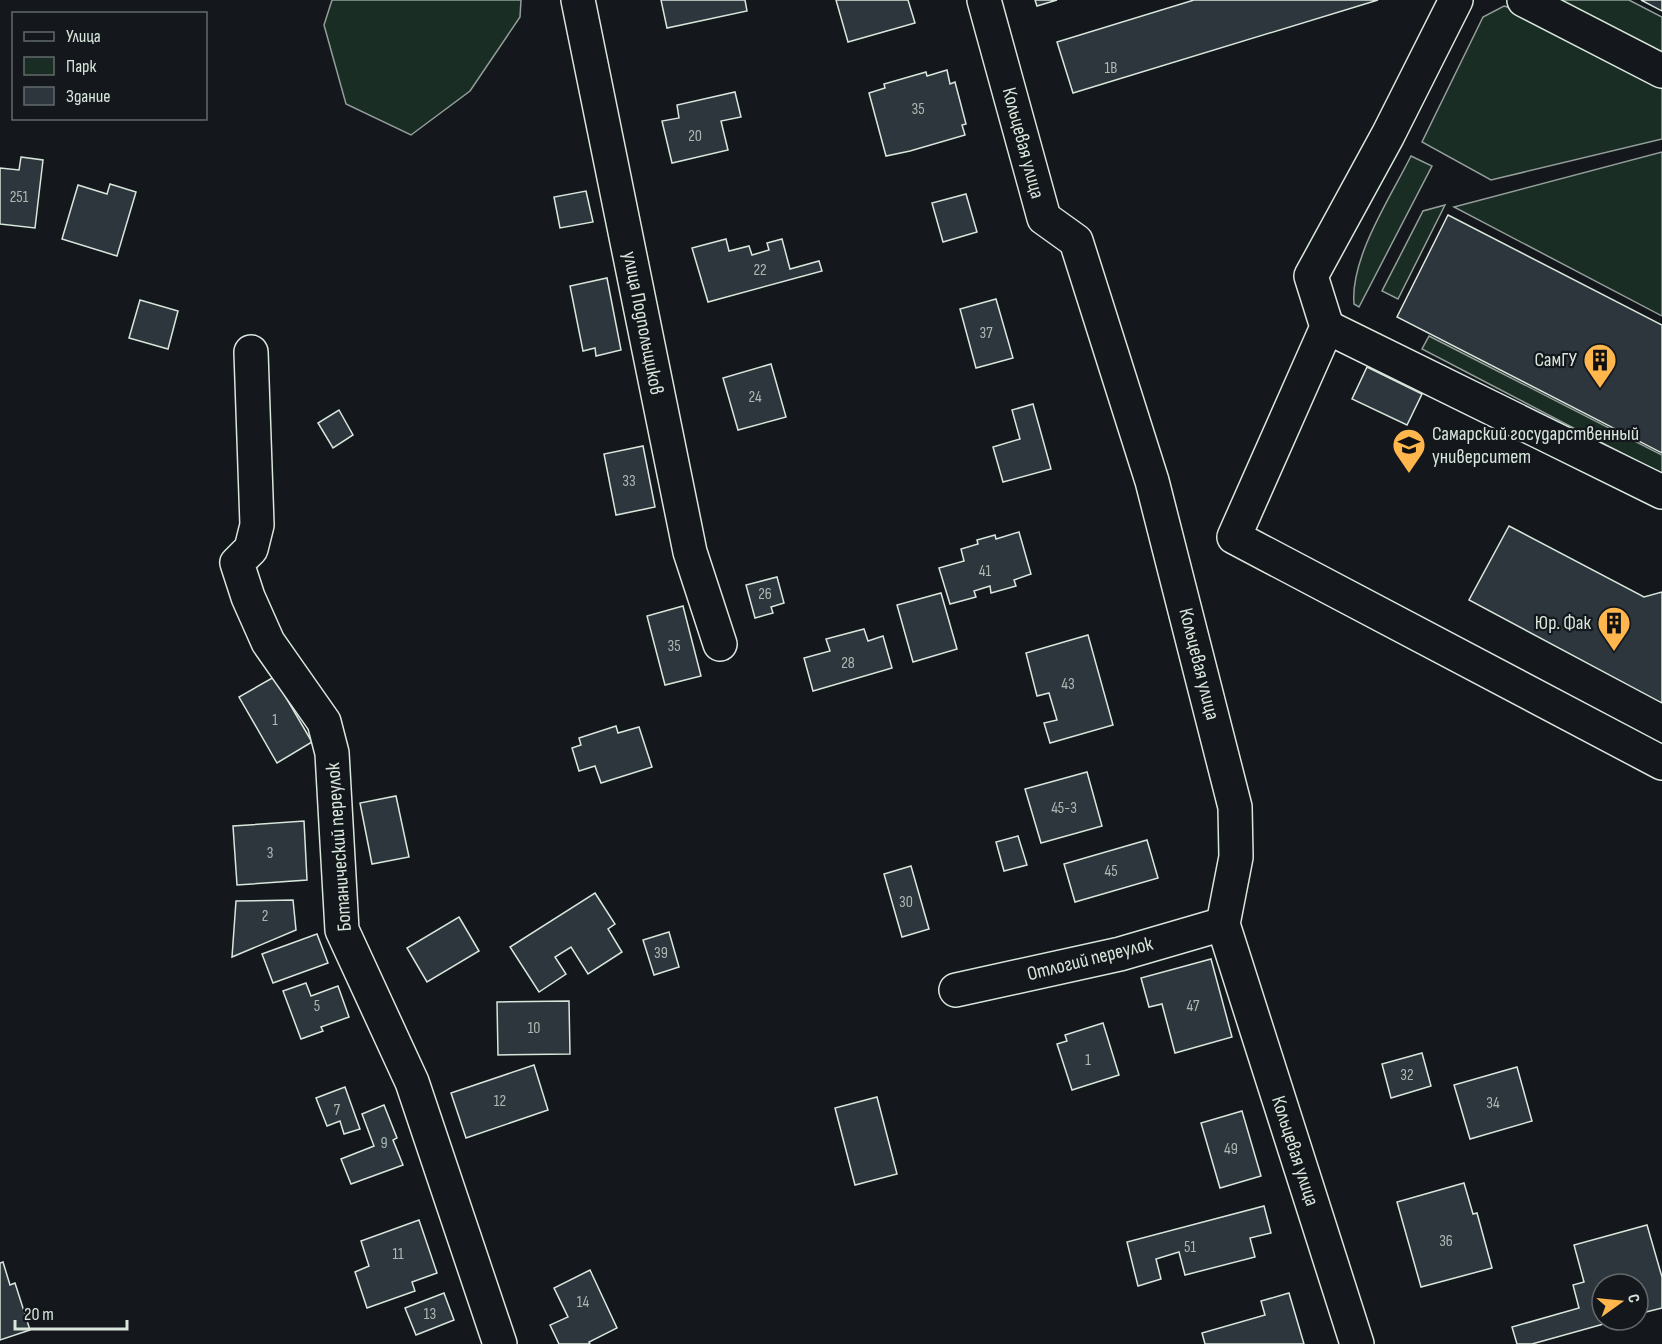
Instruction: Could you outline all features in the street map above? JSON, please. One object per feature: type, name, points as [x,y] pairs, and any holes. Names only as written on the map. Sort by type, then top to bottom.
[{"type":"street","name":"улица Подпольщиков","points":[[578,0],[690,552],[720,644]]},
{"type":"street","name":"Кольцевая улица","points":[[984,0],[1044,218],[1076,241],[1152,481],[1235,807],[1236,857],[1222,924],[1357,1344]]},
{"type":"street","points":[[1456,0],[1388,135],[1311,276],[1327,327],[1234,537],[1662,763]]},
{"type":"street","points":[[1524,0],[1662,71]]},
{"type":"street","points":[[1327,327],[1662,492]]},
{"type":"street","name":"Ботанический переулок","points":[[251,352],[257,525],[251,549],[237,563],[248,597],[268,642],[324,722],[332,753],[342,930],[412,1082],[500,1344]]},
{"type":"street","name":"Отлогий переулок","points":[[956,990],[1120,954],[1222,924]]},
{"type":"green space","points":[[332,0],[521,0],[520,17],[470,91],[411,135],[346,104],[324,25]]},
{"type":"green space","points":[[1558,0],[1629,0],[1662,17],[1662,53]]},
{"type":"green space","points":[[1504,6],[1518,10],[1662,83],[1662,139],[1491,180],[1422,142],[1483,17]]},
{"type":"green space","points":[[1662,152],[1662,316],[1454,207]]},
{"type":"green space","points":[[1411,156],[1432,166],[1359,307],[1354,304],[1354,286],[1358,267],[1373,228]]},
{"type":"green space","points":[[1445,205],[1398,299],[1382,291],[1423,211]]},
{"type":"green space","points":[[1429,336],[1662,455],[1662,474],[1422,349]]},
{"type":"building","points":[[661,0],[745,0],[747,11],[667,28]]},
{"type":"building","points":[[836,0],[908,0],[915,23],[848,42]]},
{"type":"building","points":[[1035,0],[1057,0],[1037,6]]},
{"type":"building","points":[[1194,0],[1378,0],[1073,93],[1057,42]]},
{"type":"building","points":[[1641,0],[1662,0],[1662,11]]},
{"type":"building","points":[[947,70],[950,84],[955,82],[966,124],[962,125],[965,135],[886,156],[869,93],[885,88],[884,84],[926,72],[927,76]]},
{"type":"building","points":[[735,92],[741,117],[721,121],[728,150],[672,163],[662,121],[679,118],[677,105]]},
{"type":"building","points":[[21,157],[43,160],[35,228],[0,224],[0,168],[19,170]]},
{"type":"building","points":[[110,184],[136,192],[117,256],[62,239],[78,185],[107,194]]},
{"type":"building","points":[[586,191],[593,222],[560,228],[554,197]]},
{"type":"building","points":[[966,194],[977,232],[943,242],[932,203]]},
{"type":"building","name":"СамГУ","points":[[1448,215],[1662,325],[1662,453],[1397,317]]},
{"type":"building","points":[[726,239],[729,251],[749,246],[752,255],[769,250],[767,243],[782,239],[790,269],[819,261],[822,271],[708,302],[692,248]]},
{"type":"building","points":[[607,278],[621,350],[596,356],[595,348],[583,351],[570,286]]},
{"type":"building","points":[[996,299],[1013,358],[976,368],[960,309]]},
{"type":"building","points":[[140,300],[178,311],[168,349],[129,338]]},
{"type":"building","points":[[771,364],[786,417],[738,430],[723,378]]},
{"type":"building","points":[[1367,367],[1422,394],[1407,425],[1352,399]]},
{"type":"building","points":[[1033,404],[1051,469],[1003,482],[993,447],[1020,439],[1012,410]]},
{"type":"building","points":[[339,410],[353,435],[333,448],[318,423]]},
{"type":"building","points":[[643,446],[655,507],[616,515],[604,454]]},
{"type":"building","name":"Юр. Фак","points":[[1509,526],[1644,597],[1662,592],[1662,703],[1469,600]]},
{"type":"building","points":[[1019,532],[1031,574],[1014,580],[1016,586],[991,593],[990,586],[974,591],[976,597],[950,604],[939,568],[964,561],[961,549],[978,544],[977,540],[995,535],[996,539]]},
{"type":"building","points":[[777,577],[784,603],[771,607],[773,613],[755,618],[746,585]]},
{"type":"building","points":[[941,593],[957,649],[913,662],[897,605]]},
{"type":"building","points":[[683,606],[701,676],[665,685],[647,616]]},
{"type":"building","points":[[864,629],[868,641],[883,636],[892,668],[813,691],[804,658],[830,651],[826,639]]},
{"type":"building","points":[[1088,635],[1113,725],[1050,743],[1044,723],[1057,720],[1049,693],[1037,696],[1026,653]]},
{"type":"building","points":[[274,677],[312,742],[277,763],[239,697]]},
{"type":"building","points":[[616,726],[618,733],[639,727],[652,767],[601,783],[595,766],[579,771],[572,748],[581,745],[579,738]]},
{"type":"building","points":[[1087,772],[1102,826],[1041,843],[1025,789]]},
{"type":"building","points":[[396,796],[409,857],[372,864],[360,803]]},
{"type":"building","points":[[304,821],[307,880],[237,885],[233,826]]},
{"type":"building","points":[[1018,836],[1027,865],[1004,871],[996,842]]},
{"type":"building","points":[[1147,840],[1158,878],[1075,902],[1064,864]]},
{"type":"building","points":[[911,866],[929,929],[902,937],[884,874]]},
{"type":"building","points":[[595,893],[615,924],[608,929],[622,952],[588,974],[571,947],[555,957],[566,974],[539,992],[510,947]]},
{"type":"building","points":[[293,900],[296,930],[232,957],[236,901]]},
{"type":"building","points":[[459,917],[479,951],[427,982],[407,948]]},
{"type":"building","points":[[669,932],[679,967],[654,975],[643,940]]},
{"type":"building","points":[[317,934],[328,963],[273,983],[262,954]]},
{"type":"building","points":[[1211,959],[1232,1037],[1175,1053],[1162,1004],[1149,1007],[1141,978]]},
{"type":"building","points":[[306,983],[311,996],[338,986],[349,1017],[321,1027],[323,1031],[301,1039],[283,991]]},
{"type":"building","points":[[569,1001],[570,1054],[498,1055],[497,1002]]},
{"type":"building","points":[[1103,1023],[1119,1075],[1072,1090],[1057,1044],[1067,1041],[1065,1035]]},
{"type":"building","points":[[1422,1053],[1431,1086],[1391,1098],[1382,1064]]},
{"type":"building","points":[[534,1065],[548,1110],[466,1138],[451,1093]]},
{"type":"building","points":[[1517,1067],[1532,1121],[1470,1139],[1454,1085]]},
{"type":"building","points":[[345,1087],[360,1129],[344,1134],[340,1121],[327,1126],[316,1098]]},
{"type":"building","points":[[877,1097],[897,1174],[855,1185],[835,1108]]},
{"type":"building","points":[[384,1105],[397,1138],[393,1140],[403,1165],[351,1184],[341,1159],[374,1146],[362,1114]]},
{"type":"building","points":[[1242,1111],[1261,1176],[1220,1188],[1201,1123]]},
{"type":"building","points":[[1464,1183],[1473,1214],[1477,1213],[1492,1268],[1421,1287],[1397,1202]]},
{"type":"building","points":[[1264,1206],[1271,1233],[1250,1238],[1255,1257],[1185,1275],[1179,1252],[1156,1259],[1161,1279],[1138,1286],[1127,1242]]},
{"type":"building","points":[[419,1220],[437,1273],[412,1282],[415,1291],[367,1308],[355,1272],[369,1266],[361,1241]]},
{"type":"building","points":[[1647,1225],[1662,1277],[1662,1308],[1650,1311],[1650,1272],[1590,1272],[1590,1328],[1532,1344],[1517,1344],[1512,1327],[1579,1308],[1573,1285],[1584,1282],[1574,1245]]},
{"type":"building","points":[[3,1262],[10,1285],[15,1283],[30,1330],[0,1340],[0,1263]]},
{"type":"building","points":[[590,1270],[617,1328],[589,1342],[590,1344],[559,1344],[550,1325],[568,1317],[554,1288]]},
{"type":"building","points":[[444,1293],[454,1320],[416,1335],[405,1308]]},
{"type":"building","points":[[1289,1293],[1304,1344],[1205,1344],[1202,1333],[1265,1315],[1261,1301]]},
{"type":"place","name":"СамГУ","points":[[1600,389]]},
{"type":"place","name":"Самарский государственный университет","points":[[1409,474]]},
{"type":"place","name":"Юр. Фак","points":[[1614,652]]}]
